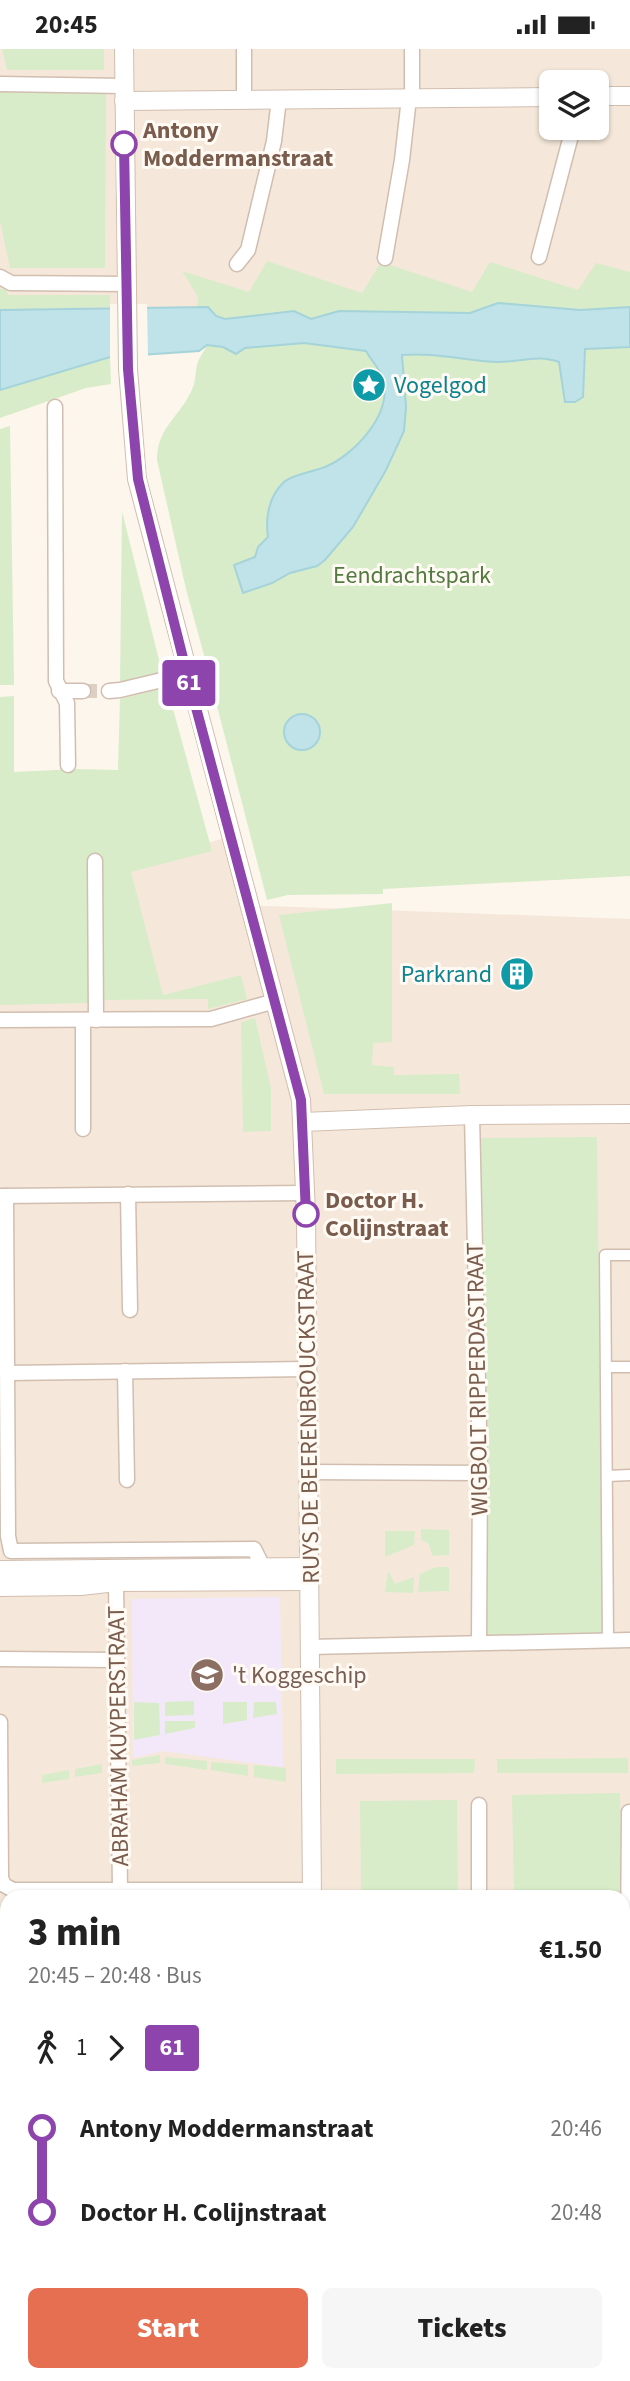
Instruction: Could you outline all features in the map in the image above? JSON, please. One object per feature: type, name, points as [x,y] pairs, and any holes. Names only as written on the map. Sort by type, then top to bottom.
[{"type":"street","points":[[5,280],[128,290],[124,49]]},
{"type":"street","points":[[244,49],[244,98]]},
{"type":"street","points":[[385,258],[402,160],[410,98],[412,49]]},
{"type":"street","points":[[0,84],[124,93],[279,99],[539,97]]},
{"type":"street","points":[[609,96],[630,96]]},
{"type":"street","points":[[237,264],[248,250],[274,141],[279,99]]},
{"type":"street","points":[[539,257],[570,140]]},
{"type":"street","name":"RUYS DE BEERENBROUCKSTRAAT","points":[[128,290],[128,369],[138,479],[187,674],[301,1100],[305,1193],[312,1890]]},
{"type":"street","points":[[55,407],[56,681],[67,703],[68,765]]},
{"type":"street","points":[[109,691],[120,691],[187,674]]},
{"type":"street","points":[[60,691],[83,691]]},
{"type":"street","points":[[83,1129],[90,1020],[95,861]]},
{"type":"street","points":[[0,1020],[211,1019],[275,1001]]},
{"type":"street","points":[[303,1122],[472,1115],[630,1114]]},
{"type":"street","name":"WIGBOLT RIPPERDASTRAAT","points":[[472,1115],[480,1473],[479,1643]]},
{"type":"street","points":[[263,1574],[254,1549],[11,1551],[8,1536],[3,1196],[305,1193]]},
{"type":"street","points":[[128,1194],[130,1310]]},
{"type":"street","points":[[608,1641],[605,1255],[630,1255]]},
{"type":"street","points":[[606,1367],[630,1367]]},
{"type":"street","points":[[7,1373],[306,1369]]},
{"type":"street","points":[[125,1371],[127,1480]]},
{"type":"street","points":[[308,1472],[480,1473]]},
{"type":"street","points":[[607,1476],[630,1475]]},
{"type":"street","points":[[0,1570],[308,1574]]},
{"type":"street","points":[[0,1587],[81,1586],[263,1574]]},
{"type":"street","name":"ABRAHAM KUYPERSTRAAT","points":[[116,1582],[120,1889]]},
{"type":"street","points":[[309,1647],[630,1640]]},
{"type":"street","points":[[0,1660],[117,1660]]},
{"type":"street","points":[[0,1722],[1,1878],[9,1890]]},
{"type":"street","points":[[479,1805],[479,1890]]},
{"type":"street","points":[[628,1890],[629,1812]]},
{"type":"street","points":[[99,1890],[168,1890]]},
{"type":"street","points":[[630,2119],[630,2155]]},
{"type":"shaded area","points":[[0,49],[630,49],[630,315],[0,320]]},
{"type":"shaded area","points":[[0,832],[112,873],[224,838],[243,905],[630,919],[630,1890],[0,1890]]},
{"type":"shaded area","name":"'t Koggeschip","points":[[280,1597],[283,1767],[163,1751],[133,1758],[132,1599]]},
{"type":"green space","points":[[2,49],[104,49],[104,70],[7,70]]},
{"type":"green space","points":[[0,92],[106,94],[105,268],[10,268],[0,221]]},
{"type":"green space","points":[[267,261],[362,293],[381,262],[472,292],[490,262],[578,290],[596,263],[630,272],[630,307],[580,310],[498,303],[470,313],[339,311],[311,319],[225,319],[216,316],[208,307],[197,308],[198,297],[182,271],[249,292]]},
{"type":"green space","points":[[0,289],[6,289],[8,295],[110,295],[110,307],[0,310]]},
{"type":"green space","name":"Eendrachtspark","points":[[630,341],[630,876],[383,889],[383,894],[288,895],[267,900],[208,671],[209,666],[186,589],[157,460],[161,438],[188,397],[194,384],[198,362],[207,345],[223,347],[236,354],[245,348],[304,343],[366,351],[435,354]]},
{"type":"green space","points":[[110,357],[111,384],[86,388],[0,418],[0,390]]},
{"type":"green space","points":[[10,426],[14,685],[0,685],[0,429]]},
{"type":"green space","points":[[122,511],[163,676],[120,682]]},
{"type":"green space","points":[[167,687],[212,851],[131,872],[163,995],[241,975],[247,999],[208,1009],[208,999],[101,1000],[102,898],[88,893],[90,1003],[0,1005],[0,697],[14,696],[14,772],[118,770],[120,699]]},
{"type":"green space","points":[[392,903],[392,1042],[373,1043],[372,1065],[394,1067],[394,1075],[459,1074],[460,1094],[324,1094],[279,915]]},
{"type":"green space","points":[[255,1018],[271,1088],[271,1131],[243,1132],[241,1022]]},
{"type":"green space","points":[[597,1137],[603,1634],[483,1636],[478,1138]]},
{"type":"green space","points":[[421,1529],[449,1530],[449,1555],[433,1556],[428,1543],[421,1540]]},
{"type":"green space","points":[[385,1531],[415,1531],[414,1545],[385,1557]]},
{"type":"green space","points":[[436,1567],[449,1567],[449,1591],[418,1592],[420,1574]]},
{"type":"green space","points":[[388,1571],[395,1584],[414,1577],[413,1593],[385,1592]]},
{"type":"green space","points":[[194,1701],[194,1715],[165,1716],[165,1702]]},
{"type":"green space","points":[[134,1702],[159,1703],[160,1735],[134,1740]]},
{"type":"green space","points":[[223,1702],[247,1702],[247,1720],[223,1724]]},
{"type":"green space","points":[[254,1702],[276,1702],[277,1714],[253,1718]]},
{"type":"green space","points":[[165,1721],[195,1721],[195,1728],[165,1734]]},
{"type":"green space","points":[[160,1755],[160,1763],[132,1766],[132,1760]]},
{"type":"green space","points":[[165,1757],[207,1761],[207,1770],[165,1764]]},
{"type":"green space","points":[[628,1758],[628,1773],[497,1773],[497,1759]]},
{"type":"green space","points":[[336,1759],[475,1759],[474,1773],[336,1774]]},
{"type":"green space","points":[[211,1762],[248,1765],[248,1776],[211,1770]]},
{"type":"green space","points":[[102,1764],[102,1773],[75,1777],[75,1769]]},
{"type":"green space","points":[[254,1765],[286,1768],[286,1782],[254,1777]]},
{"type":"green space","points":[[69,1770],[69,1779],[42,1783],[42,1775]]},
{"type":"green space","points":[[620,1793],[622,1890],[514,1890],[512,1795]]},
{"type":"green space","points":[[457,1800],[458,1890],[361,1890],[360,1801]]},
{"type":"water","points":[[498,303],[580,310],[630,307],[630,347],[585,349],[583,397],[575,402],[565,402],[559,362],[536,358],[499,362],[402,355],[406,407],[404,431],[386,470],[353,527],[317,566],[290,573],[272,583],[243,593],[234,565],[255,557],[258,547],[268,537],[269,507],[279,488],[293,477],[320,469],[348,453],[369,432],[377,419],[385,392],[383,379],[366,351],[304,343],[245,348],[236,354],[223,347],[207,345],[199,351],[110,357],[0,390],[0,310],[208,307],[216,316],[225,319],[294,311],[311,319],[339,311],[470,313]]},
{"type":"water","points":[[302,714],[314,720],[320,732],[314,744],[302,750],[290,744],[284,732],[290,720]]},
{"type":"pier","points":[[110,304],[147,304],[148,358],[110,361]]},
{"type":"tunnel","points":[[83,691],[109,691]]},
{"type":"bus line","name":"61","points":[[124,144],[128,369],[138,479],[187,674],[301,1100],[306,1214]]},
{"type":"place","name":"Antony Moddermanstraat","points":[[124,144]]},
{"type":"place","name":"Vogelgod","points":[[369,385]]},
{"type":"place","name":"Parkrand","points":[[517,974]]},
{"type":"place","name":"Doctor H. Colijnstraat","points":[[306,1214]]},
{"type":"place","name":"'t Koggeschip","points":[[207,1675]]}]
